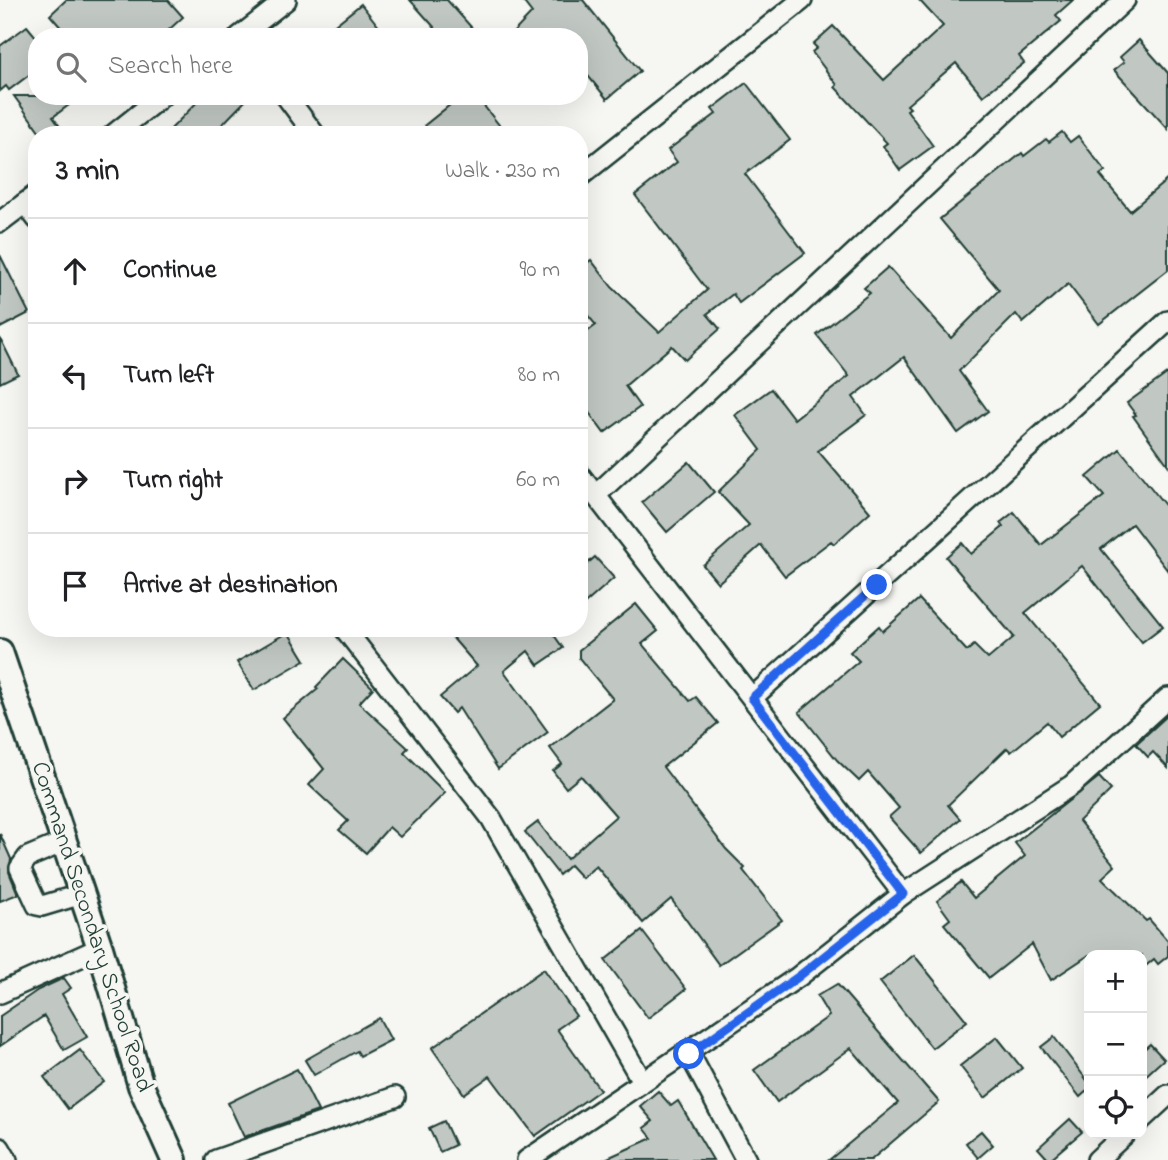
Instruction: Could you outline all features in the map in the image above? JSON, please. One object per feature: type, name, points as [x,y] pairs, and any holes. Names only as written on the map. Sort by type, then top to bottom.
[{"type":"main road","name":"Command Secondary School Road","points":[[2,662],[100,948],[141,1086],[174,1160]]},
{"type":"street","points":[[250,28],[286,0]]},
{"type":"street","points":[[588,170],[802,0]]},
{"type":"street","points":[[596,495],[1125,0]]},
{"type":"street","points":[[124,126],[151,105]]},
{"type":"street","points":[[293,105],[308,126]]},
{"type":"street","points":[[0,222],[28,208]]},
{"type":"street","points":[[752,698],[1168,321]]},
{"type":"street","points":[[588,485],[903,894]]},
{"type":"street","points":[[351,637],[491,818],[642,1081]]},
{"type":"street","points":[[527,1160],[642,1081],[689,1054],[798,977],[903,894],[1072,785],[1168,698]]},
{"type":"street","points":[[64,842],[28,857],[20,868],[37,905],[42,906],[82,894]]},
{"type":"street","points":[[0,993],[100,948]]},
{"type":"street","points":[[689,1054],[746,1160]]},
{"type":"street","points":[[1147,1114],[1168,1095]]},
{"type":"street","points":[[216,1160],[396,1097]]},
{"type":"street","points":[[1097,1160],[1120,1139]]},
{"type":"street","points":[[0,1148],[6,1160]]},
{"type":"building","points":[[66,0],[168,0],[183,17],[171,28],[61,28],[50,15]]},
{"type":"building","points":[[410,0],[447,0],[472,28],[435,28]]},
{"type":"building","points":[[522,0],[583,0],[640,71],[607,99],[588,76],[588,28],[518,28],[532,13]]},
{"type":"building","points":[[919,0],[1073,0],[1056,15],[1061,21],[1019,56],[1024,63],[983,96],[956,63],[907,105],[910,108],[907,110],[933,146],[900,170],[883,146],[887,143],[835,87],[837,85],[812,52],[817,48],[813,44],[833,26],[884,80],[943,26]]},
{"type":"building","points":[[361,4],[380,28],[331,28]]},
{"type":"building","points":[[27,26],[29,28],[28,76],[9,90],[6,86],[0,91],[0,46]]},
{"type":"building","points":[[1139,40],[1168,73],[1168,129],[1114,70],[1124,62],[1120,57]]},
{"type":"building","points":[[746,83],[790,140],[745,174],[805,253],[739,303],[733,294],[707,314],[720,329],[685,360],[672,346],[625,386],[640,407],[604,433],[588,411],[588,331],[596,325],[588,316],[588,262],[591,260],[612,287],[659,332],[707,290],[635,195],[677,162],[668,150],[716,114],[712,109]]},
{"type":"building","points":[[14,96],[28,96],[28,105],[69,105],[53,117],[60,126],[36,126]]},
{"type":"building","points":[[194,105],[241,105],[221,126],[174,126]]},
{"type":"building","points":[[450,105],[483,105],[500,126],[426,126]]},
{"type":"building","points":[[1062,132],[1070,142],[1078,136],[1105,171],[1100,175],[1130,211],[1168,179],[1168,270],[1099,324],[1068,284],[1023,323],[1016,314],[959,371],[988,411],[958,433],[904,357],[853,397],[866,415],[818,451],[870,512],[834,544],[831,541],[785,576],[761,545],[718,583],[703,565],[749,525],[718,492],[761,450],[735,415],[771,389],[794,419],[849,376],[817,335],[870,293],[864,288],[888,267],[951,338],[999,290],[940,219],[1022,153],[1024,156],[1046,139],[1049,142]]},
{"type":"building","points":[[0,255],[28,314],[0,328]]},
{"type":"building","points":[[0,338],[18,374],[0,383]]},
{"type":"building","points":[[1168,373],[1168,465],[1133,416],[1136,415],[1127,403]]},
{"type":"building","points":[[1120,449],[1168,509],[1168,571],[1132,524],[1101,549],[1163,626],[1142,642],[1082,566],[1025,613],[1100,703],[1059,737],[1047,722],[1011,752],[1007,748],[948,805],[960,819],[921,853],[889,817],[899,808],[868,772],[859,781],[837,760],[799,712],[859,661],[850,652],[879,626],[883,631],[919,599],[967,651],[974,645],[988,659],[1014,637],[946,557],[962,543],[971,554],[1003,527],[1000,523],[1014,512],[1041,545],[1104,496],[1087,477]]},
{"type":"building","points":[[689,462],[714,492],[667,532],[642,502]]},
{"type":"building","points":[[595,557],[614,578],[588,601],[588,563]]},
{"type":"building","points":[[636,604],[658,631],[642,644],[690,701],[696,697],[718,723],[663,767],[726,849],[745,868],[743,870],[782,920],[719,965],[671,899],[643,923],[596,866],[582,878],[570,865],[559,875],[525,832],[538,822],[567,859],[616,816],[581,776],[566,788],[553,771],[562,764],[550,748],[613,699],[579,658],[579,650]]},
{"type":"building","points":[[280,637],[291,637],[305,660],[254,690],[237,662]]},
{"type":"building","points":[[452,637],[555,637],[563,648],[538,665],[528,651],[504,671],[548,732],[498,769],[459,708],[454,713],[440,697],[477,666]]},
{"type":"building","points":[[343,659],[373,688],[359,703],[408,748],[404,752],[445,793],[400,837],[389,827],[366,853],[339,830],[348,821],[309,785],[324,769],[283,718],[318,689],[316,687]]},
{"type":"building","points":[[1168,715],[1168,768],[1153,752],[1148,757],[1136,744]]},
{"type":"building","points":[[1099,777],[1111,790],[1079,821],[1115,866],[1102,878],[1146,921],[1149,919],[1168,941],[1168,956],[1158,964],[1154,959],[1147,965],[1147,950],[1084,950],[1084,958],[1051,980],[1032,944],[989,978],[944,924],[950,919],[937,901],[961,882],[974,898],[1025,856],[1015,843]]},
{"type":"building","points":[[0,834],[11,859],[9,872],[18,894],[0,901]]},
{"type":"building","points":[[642,931],[686,989],[648,1018],[605,960]]},
{"type":"building","points":[[914,955],[967,1021],[932,1048],[880,982]]},
{"type":"building","points":[[544,969],[576,1016],[557,1029],[600,1090],[535,1136],[490,1076],[464,1094],[432,1048]]},
{"type":"building","points":[[64,978],[71,988],[62,994],[87,1037],[64,1050],[44,1016],[0,1046],[0,1016],[38,990]]},
{"type":"building","points":[[837,984],[939,1102],[871,1160],[829,1160],[898,1103],[851,1048],[777,1102],[754,1070],[829,1016],[817,996]]},
{"type":"building","points":[[379,1018],[391,1040],[360,1056],[357,1051],[314,1075],[305,1060]]},
{"type":"building","points":[[997,1037],[1022,1068],[985,1098],[960,1066]]},
{"type":"building","points":[[1054,1037],[1084,1076],[1084,1093],[1080,1097],[1041,1047]]},
{"type":"building","points":[[1150,1044],[1164,1059],[1147,1074],[1147,1047]]},
{"type":"building","points":[[80,1050],[104,1082],[68,1109],[44,1077]]},
{"type":"building","points":[[297,1069],[318,1111],[244,1137],[228,1103]]},
{"type":"building","points":[[658,1091],[671,1106],[678,1101],[713,1160],[603,1160],[652,1138],[644,1128],[653,1121],[640,1106]]},
{"type":"building","points":[[1070,1119],[1082,1132],[1049,1160],[1038,1148]]},
{"type":"building","points":[[444,1121],[455,1145],[440,1152],[429,1128]]},
{"type":"building","points":[[981,1131],[993,1145],[978,1158],[966,1143]]},
{"type":"route","points":[[689,1054],[798,977],[903,894],[752,698],[877,585]]}]
